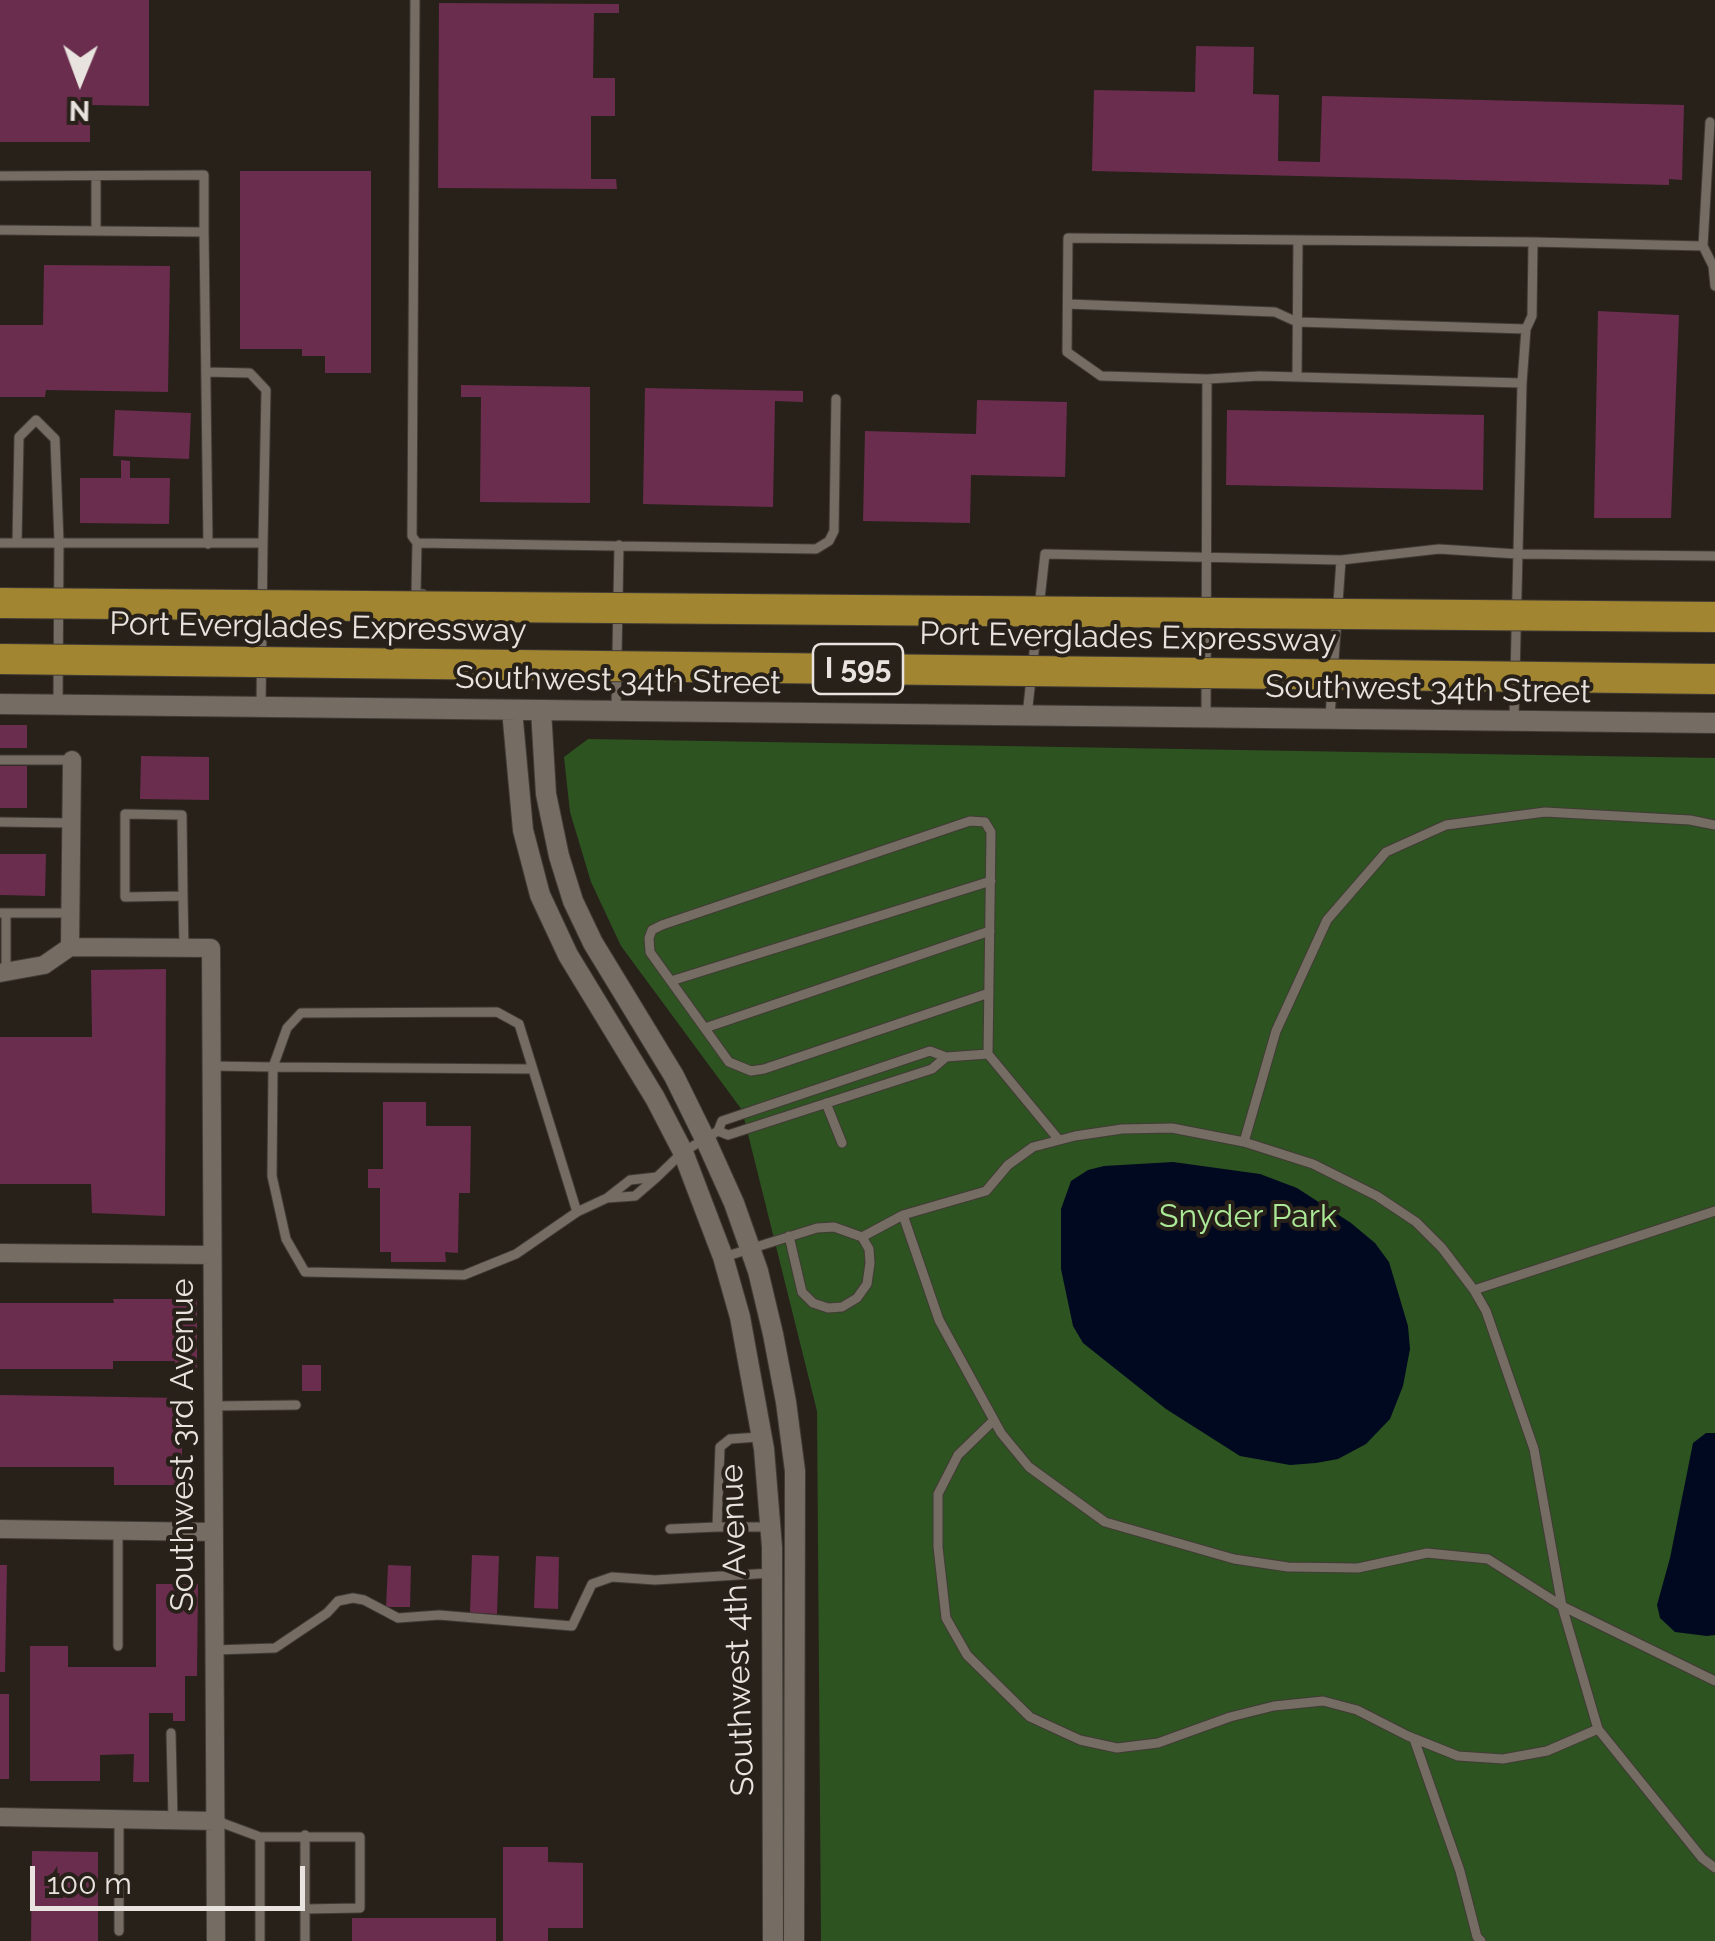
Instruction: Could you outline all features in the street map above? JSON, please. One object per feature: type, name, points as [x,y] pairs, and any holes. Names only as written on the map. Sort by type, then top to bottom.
[{"type":"highway","name":"Port Everglades Expressway","points":[[0,603],[1715,617]]},
{"type":"highway","name":"Port Everglades Expressway","points":[[0,659],[1715,680]]},
{"type":"street","name":"Southwest 34th Street","points":[[0,704],[1715,721]]},
{"type":"street","name":"Southwest 4th Avenue","points":[[512,710],[523,830],[540,895],[568,955],[655,1098],[683,1152],[723,1257],[740,1318],[762,1436],[773,1573],[773,1941]]},
{"type":"street","name":"Southwest 4th Avenue","points":[[541,710],[546,794],[558,856],[573,901],[593,944],[712,1135],[777,1351],[795,1471],[794,1941]]},
{"type":"street","points":[[70,947],[72,760]]},
{"type":"street","points":[[3,973],[44,965],[70,947],[184,948]]},
{"type":"street","name":"Southwest 3rd Avenue","points":[[184,948],[211,948],[216,1941]]},
{"type":"street","points":[[0,1253],[212,1255]]},
{"type":"street","points":[[0,1529],[214,1532]]},
{"type":"street","points":[[0,1817],[216,1821]]},
{"type":"lane","points":[[414,0],[412,536],[417,544],[416,594],[434,594]]},
{"type":"lane","points":[[1710,122],[1703,246],[1713,266],[1715,286]]},
{"type":"lane","points":[[0,176],[204,175],[208,544]]},
{"type":"lane","points":[[96,176],[96,231]]},
{"type":"lane","points":[[0,230],[204,232]]},
{"type":"lane","points":[[1522,383],[1102,376],[1067,352],[1068,238],[1703,246]]},
{"type":"lane","points":[[1297,377],[1298,240]]},
{"type":"lane","points":[[1514,721],[1522,383],[1526,329],[1532,316],[1534,242]]},
{"type":"lane","points":[[1068,304],[1276,312],[1297,322],[1526,329]]},
{"type":"lane","points":[[206,372],[250,373],[266,390],[261,707]]},
{"type":"lane","points":[[1206,718],[1207,380]]},
{"type":"lane","points":[[417,544],[816,549],[830,540],[834,531],[836,399]]},
{"type":"lane","points":[[17,542],[19,437],[36,420],[54,439],[59,542],[58,706]]},
{"type":"lane","points":[[0,543],[263,544]]},
{"type":"lane","points":[[616,710],[618,544]]},
{"type":"lane","points":[[1027,715],[1044,554],[1341,560],[1439,549],[1517,554],[1715,556]]},
{"type":"lane","points":[[1330,719],[1341,560]]},
{"type":"lane","points":[[452,595],[618,597]]},
{"type":"lane","points":[[0,760],[72,760]]},
{"type":"lane","points":[[1244,1142],[1276,1031],[1327,920],[1386,852],[1446,825],[1546,812],[1690,820],[1715,825]]},
{"type":"lane","points":[[183,896],[125,898],[125,814],[182,815],[184,948]]},
{"type":"lane","points":[[989,993],[764,1069],[751,1070],[729,1062],[650,952],[649,938],[652,930],[978,820],[990,826],[991,880],[988,1054],[1060,1140]]},
{"type":"lane","points":[[0,822],[71,823]]},
{"type":"lane","points":[[671,980],[991,880]]},
{"type":"lane","points":[[3,973],[3,914],[70,913]]},
{"type":"lane","points":[[704,1028],[990,932]]},
{"type":"lane","points":[[577,1212],[519,1024],[498,1012],[301,1012],[287,1028],[272,1067],[272,1176],[286,1238],[304,1272],[464,1275],[516,1254],[630,1180],[657,1177],[683,1152],[712,1135],[722,1121],[930,1051],[946,1058],[988,1054]]},
{"type":"lane","points":[[712,1135],[728,1136],[932,1068],[946,1058]]},
{"type":"lane","points":[[211,1066],[532,1070]]},
{"type":"lane","points":[[826,1103],[842,1143]]},
{"type":"lane","points":[[862,1237],[903,1215],[986,1191],[1008,1165],[1033,1147],[1122,1128],[1172,1128],[1244,1142],[1313,1164],[1378,1196],[1416,1222],[1442,1248],[1486,1311],[1534,1449],[1562,1606],[1598,1729],[1702,1858],[1715,1868]]},
{"type":"lane","points":[[1474,1290],[1715,1211]]},
{"type":"lane","points":[[903,1215],[939,1320],[994,1420],[1029,1468],[1105,1522],[1234,1559],[1288,1567],[1358,1568],[1428,1553],[1488,1559],[1562,1606],[1715,1681]]},
{"type":"lane","points":[[723,1257],[790,1236],[818,1228],[834,1228],[862,1237],[869,1249],[867,1284],[857,1298],[842,1307],[813,1303],[802,1292],[790,1236]]},
{"type":"lane","points":[[213,1406],[296,1405]]},
{"type":"lane","points":[[994,1420],[958,1455],[938,1494],[938,1547],[946,1618],[967,1656],[1030,1717],[1080,1740],[1117,1748],[1158,1743],[1230,1716],[1322,1701],[1357,1710],[1458,1756],[1503,1760],[1547,1751],[1598,1729]]},
{"type":"lane","points":[[717,1527],[720,1447],[730,1439],[762,1436]]},
{"type":"lane","points":[[670,1529],[770,1528]]},
{"type":"lane","points":[[118,1530],[118,1646]]},
{"type":"lane","points":[[215,1650],[275,1648],[327,1613],[338,1601],[354,1598],[398,1618],[440,1615],[572,1626],[592,1584],[612,1577],[655,1580],[773,1573]]},
{"type":"lane","points":[[171,1733],[173,1820]]},
{"type":"lane","points":[[1414,1739],[1480,1941]]},
{"type":"lane","points":[[119,1819],[119,1931]]},
{"type":"lane","points":[[216,1821],[260,1837],[360,1837],[360,1908],[305,1909]]},
{"type":"lane","points":[[305,1941],[306,1835]]},
{"type":"lane","points":[[260,1837],[260,1941]]},
{"type":"green space","name":"Snyder Park","points":[[588,739],[1715,758],[1715,1941],[821,1941],[817,1411],[742,1110],[621,946],[591,882],[570,812],[564,757]]},
{"type":"water","points":[[1173,1162],[1260,1174],[1297,1188],[1351,1223],[1375,1243],[1389,1262],[1408,1326],[1410,1349],[1403,1386],[1390,1419],[1366,1444],[1338,1459],[1316,1463],[1290,1465],[1240,1456],[1166,1409],[1083,1343],[1073,1326],[1061,1269],[1061,1209],[1071,1181],[1104,1166]]},
{"type":"water","points":[[1706,1433],[1715,1433],[1715,1635],[1707,1636],[1675,1632],[1660,1618],[1657,1605],[1693,1443]]},
{"type":"building","points":[[0,0],[149,0],[149,106],[90,105],[90,142],[0,142]]},
{"type":"building","points":[[439,3],[619,4],[619,13],[594,13],[593,78],[615,78],[615,116],[591,116],[591,179],[616,179],[617,189],[438,188]]},
{"type":"building","points":[[1196,46],[1254,47],[1253,94],[1279,95],[1278,161],[1320,162],[1322,96],[1684,105],[1682,180],[1669,179],[1669,185],[1092,171],[1094,90],[1195,92]]},
{"type":"building","points":[[240,171],[371,171],[371,373],[325,373],[325,356],[302,356],[302,349],[240,349]]},
{"type":"building","points":[[44,265],[170,266],[168,392],[46,390],[45,397],[0,397],[0,325],[43,325]]},
{"type":"building","points":[[1598,311],[1679,315],[1671,518],[1594,518]]},
{"type":"building","points":[[461,385],[590,387],[590,503],[480,502],[481,397],[461,397]]},
{"type":"building","points":[[645,388],[803,391],[803,402],[775,401],[773,507],[643,504]]},
{"type":"building","points":[[977,400],[1067,402],[1065,477],[971,475],[970,523],[863,521],[865,431],[976,434]]},
{"type":"building","points":[[115,410],[191,413],[189,459],[113,456]]},
{"type":"building","points":[[1227,410],[1484,415],[1483,490],[1226,485]]},
{"type":"building","points":[[121,460],[130,461],[130,478],[170,478],[169,524],[80,523],[80,478],[121,478]]},
{"type":"building","points":[[0,725],[27,725],[27,748],[0,748]]},
{"type":"building","points":[[141,756],[209,757],[209,800],[140,799]]},
{"type":"building","points":[[0,766],[27,766],[27,808],[0,808]]},
{"type":"building","points":[[0,854],[46,854],[45,896],[0,895]]},
{"type":"building","points":[[166,969],[165,1216],[92,1213],[91,1184],[0,1184],[0,1037],[92,1037],[91,970]]},
{"type":"building","points":[[383,1102],[426,1102],[426,1126],[471,1126],[470,1193],[459,1193],[458,1253],[445,1252],[446,1262],[391,1262],[391,1252],[380,1252],[380,1188],[368,1188],[368,1169],[383,1169]]},
{"type":"building","points":[[113,1299],[197,1299],[197,1368],[175,1368],[175,1361],[113,1361],[113,1369],[0,1369],[0,1303],[114,1303]]},
{"type":"building","points":[[302,1365],[321,1365],[321,1391],[302,1391]]},
{"type":"building","points":[[0,1395],[182,1398],[182,1485],[114,1485],[114,1467],[0,1467]]},
{"type":"building","points":[[472,1555],[499,1556],[497,1614],[470,1613]]},
{"type":"building","points":[[536,1556],[559,1557],[558,1609],[534,1608]]},
{"type":"building","points":[[0,1565],[7,1565],[5,1672],[0,1672]]},
{"type":"building","points":[[388,1565],[411,1566],[410,1607],[386,1607]]},
{"type":"building","points":[[156,1584],[198,1584],[197,1676],[185,1676],[185,1721],[173,1721],[173,1713],[149,1713],[149,1782],[133,1782],[134,1754],[100,1755],[100,1781],[30,1781],[30,1646],[68,1646],[68,1667],[156,1667]]},
{"type":"building","points":[[0,1694],[9,1694],[9,1779],[0,1779]]},
{"type":"building","points":[[503,1847],[548,1847],[548,1862],[583,1863],[583,1928],[548,1928],[548,1941],[503,1941]]},
{"type":"building","points":[[32,1851],[98,1852],[98,1941],[31,1941]]},
{"type":"building","points":[[352,1918],[496,1918],[496,1941],[352,1941]]}]
